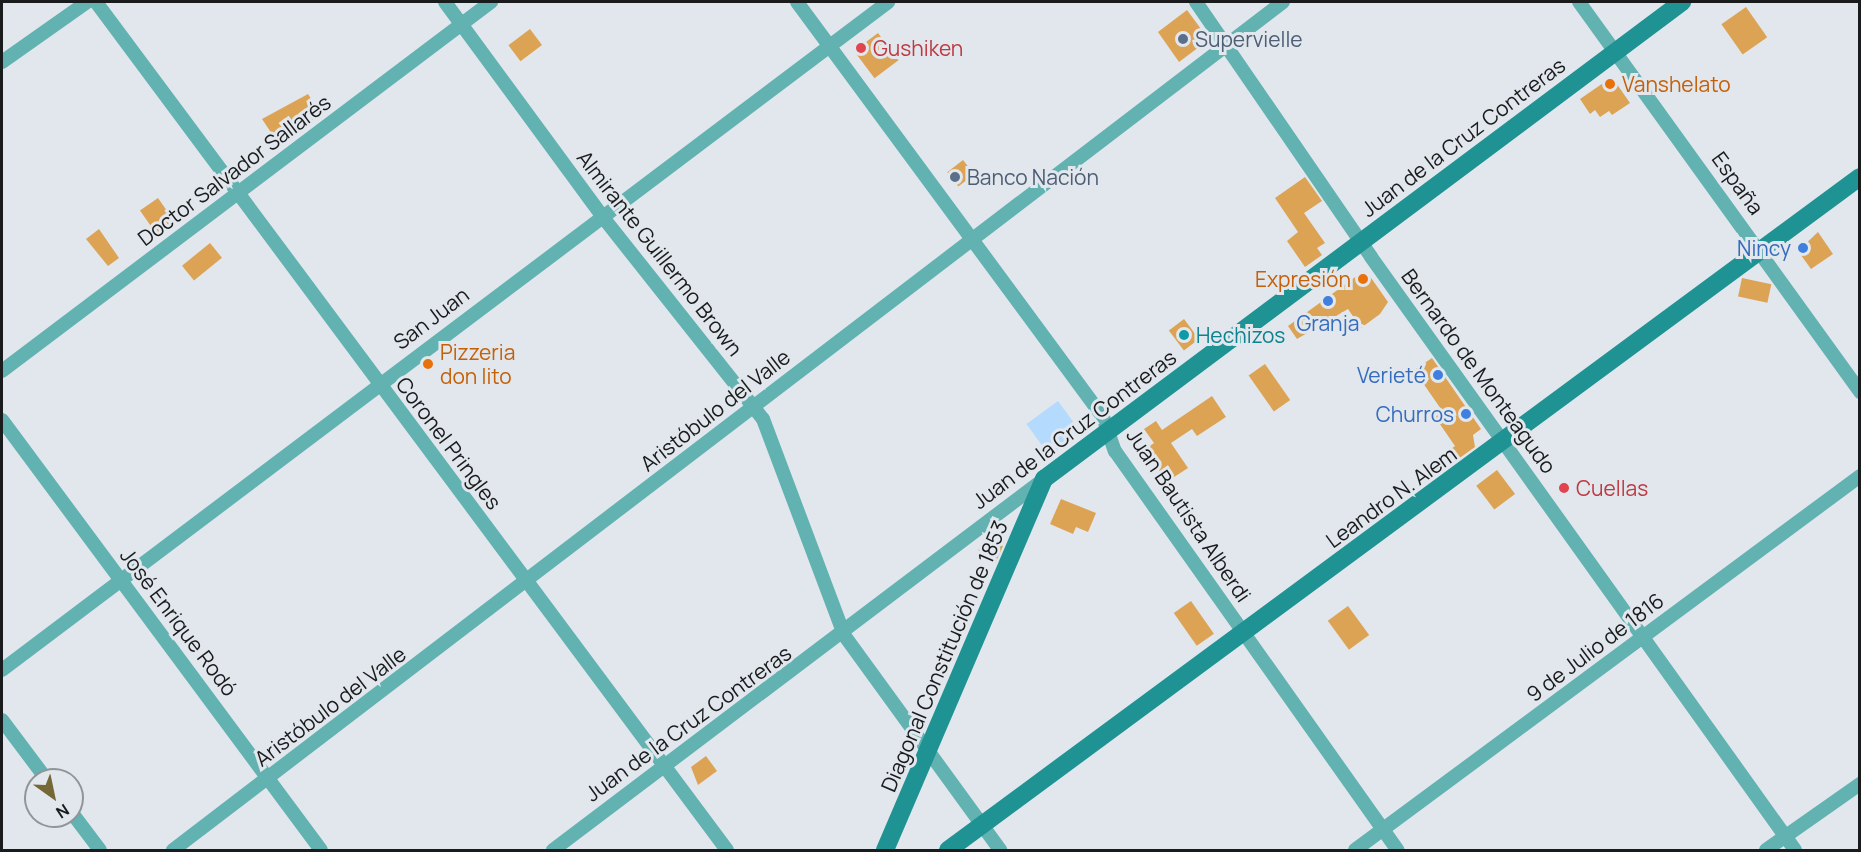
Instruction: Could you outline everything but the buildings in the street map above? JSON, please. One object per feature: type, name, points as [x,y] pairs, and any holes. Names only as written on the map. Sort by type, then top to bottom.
[{"type":"main road","name":"Juan de la Cruz Contreras","points":[[1044,479],[1682,2]]},
{"type":"main road","name":"Leandro N. Alem","points":[[948,850],[1860,177]]},
{"type":"main road","name":"Diagonal Constitución de 1853","points":[[885,850],[929,752],[1044,479]]},
{"type":"street","points":[[2,62],[87,2]]},
{"type":"street","name":"Coronel Pringles","points":[[96,2],[242,192],[378,383],[727,850]]},
{"type":"street","name":"Almirante Guillermo Brown","points":[[445,2],[602,216],[754,406],[768,431],[844,635],[1000,850]]},
{"type":"street","name":"Doctor Salvador Sallarés","points":[[2,371],[491,2]]},
{"type":"street","name":"Juan Bautista Alberdi","points":[[797,2],[971,238],[1108,431],[1115,451],[1398,850]]},
{"type":"street","name":"San Juan","points":[[2,670],[378,383],[888,2]]},
{"type":"street","name":"Bernardo de Monteagudo","points":[[1196,2],[1362,241],[1794,850]]},
{"type":"street","name":"Aristóbulo del Valle","points":[[173,850],[526,583],[971,238],[1283,2]]},
{"type":"street","name":"España","points":[[1579,2],[1762,250],[1860,392]]},
{"type":"street","name":"José Enrique Rodó","points":[[2,420],[270,777],[321,850]]},
{"type":"street","name":"9 de Julio de 1816","points":[[1355,850],[1860,476]]},
{"type":"street","name":"Juan de la Cruz Contreras","points":[[553,850],[844,635],[1044,479]]},
{"type":"street","points":[[2,720],[38,768]]},
{"type":"street","points":[[1766,850],[1860,784]]},
{"type":"street","points":[[83,828],[100,850]]},
{"type":"shaded area","points":[[1058,401],[1081,433],[1049,455],[1026,424]]},
{"type":"place","name":"Supervielle","points":[[1183,39]]},
{"type":"place","name":"Gushiken","points":[[861,48]]},
{"type":"place","name":"Vanshelato","points":[[1610,84]]},
{"type":"place","name":"Banco Nación","points":[[955,177]]},
{"type":"place","name":"Nincy","points":[[1803,248]]},
{"type":"place","name":"Expresión","points":[[1363,279]]},
{"type":"place","name":"Granja","points":[[1328,301]]},
{"type":"place","name":"Hechizos","points":[[1184,335]]},
{"type":"place","name":"Pizzeria don lito","points":[[428,364]]},
{"type":"place","name":"Verieté","points":[[1438,375]]},
{"type":"place","name":"Churros","points":[[1466,414]]},
{"type":"place","name":"Cuellas","points":[[1564,488]]}]
